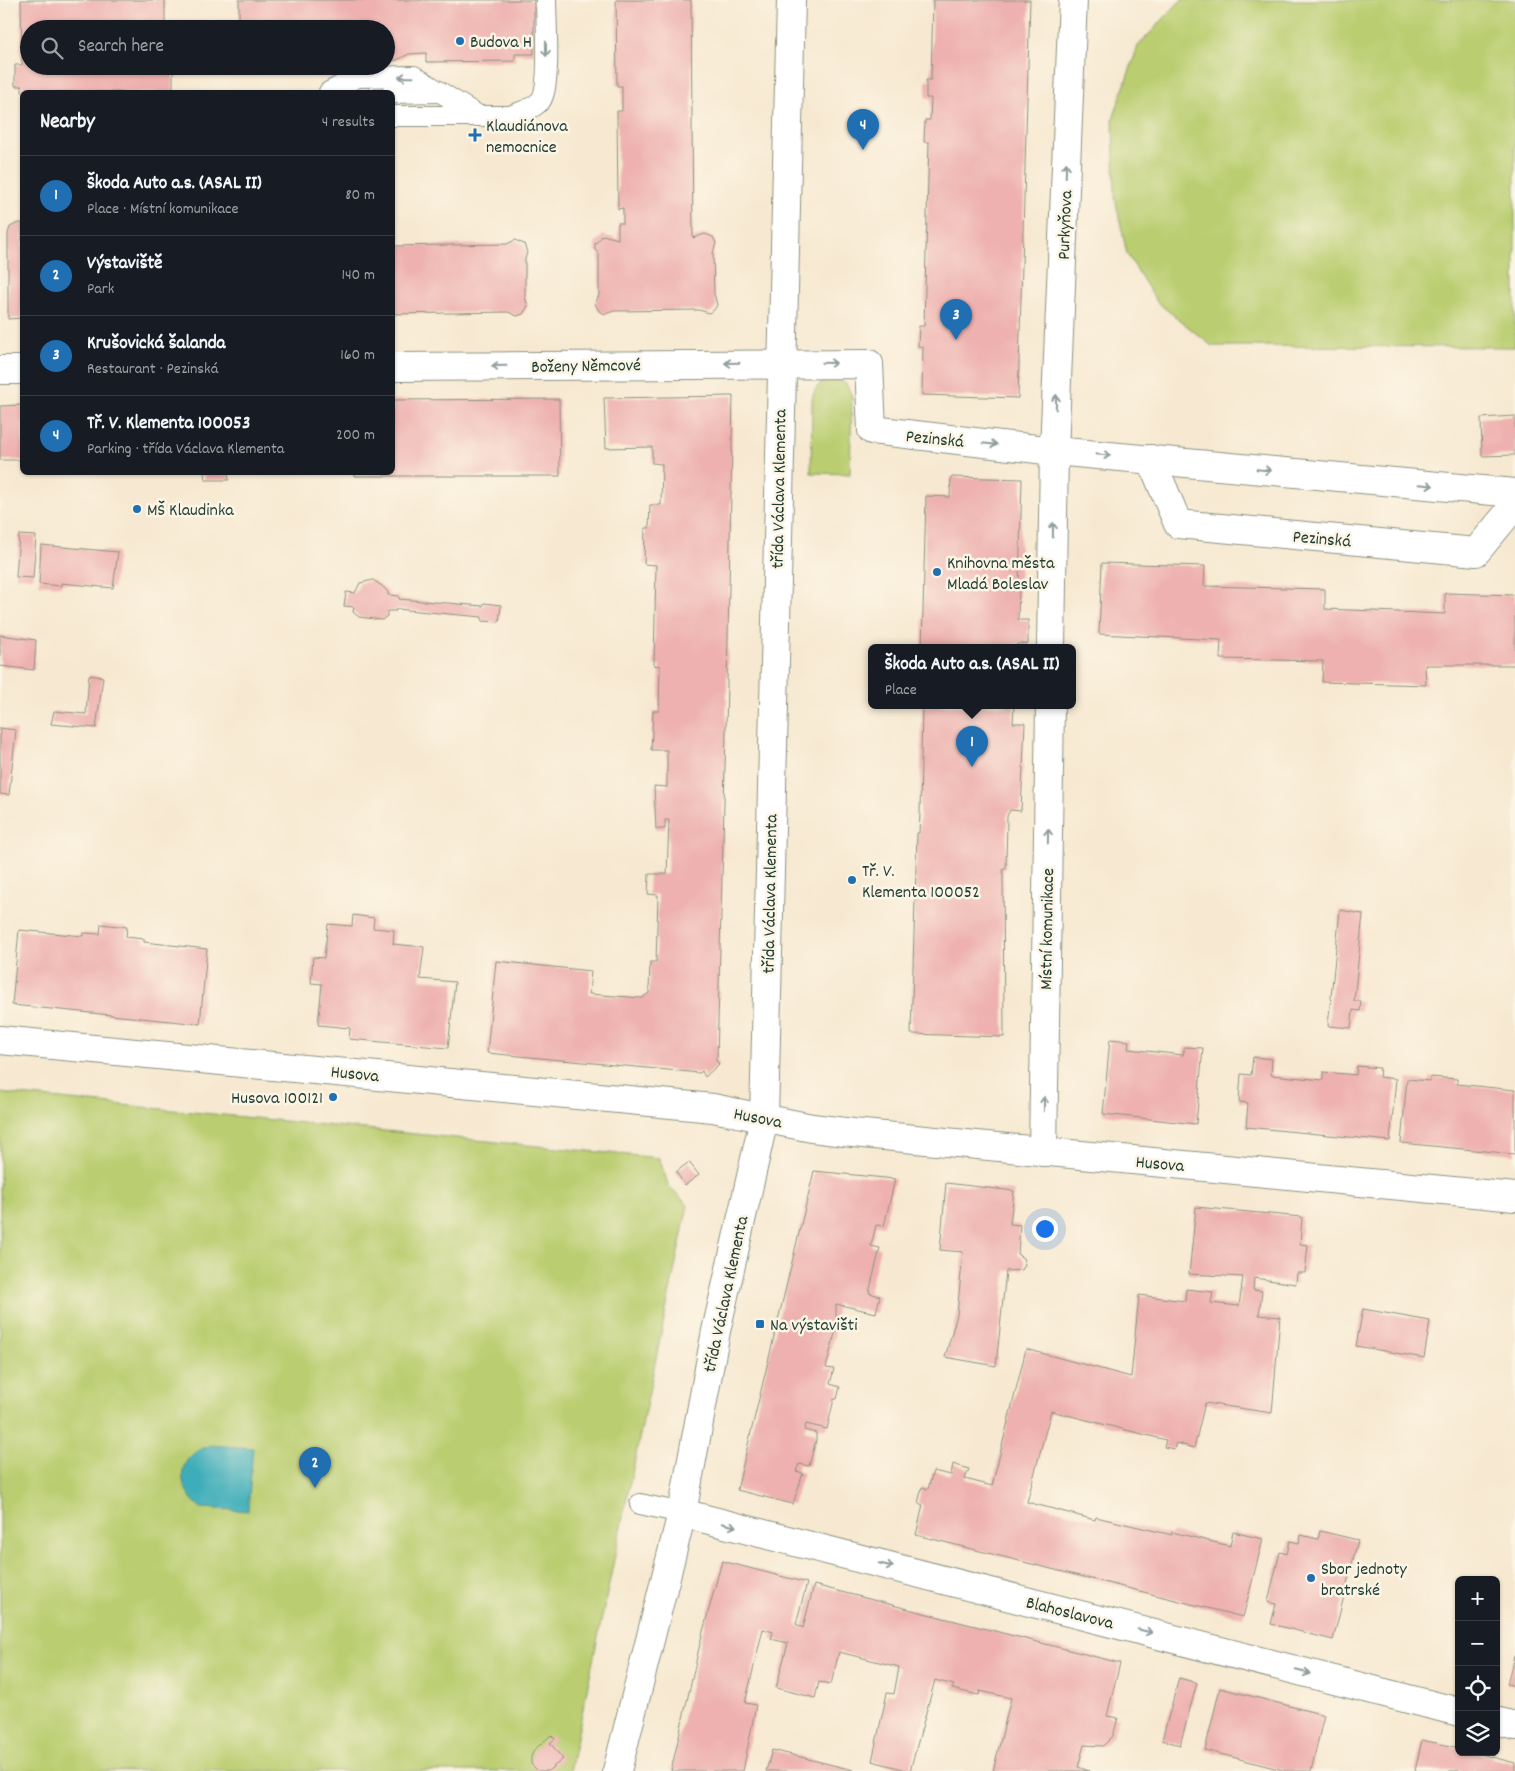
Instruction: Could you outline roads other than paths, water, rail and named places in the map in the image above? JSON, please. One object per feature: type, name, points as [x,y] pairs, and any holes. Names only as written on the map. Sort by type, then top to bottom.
[{"type":"street","name":"třída Václava Klementa","points":[[617,1771],[682,1513],[716,1331],[764,1119],[780,363],[791,0]]},
{"type":"street","name":"Purkyňova","points":[[1054,451],[1073,0]]},
{"type":"street","name":"Boženy Němcové","points":[[395,367],[780,363]]},
{"type":"street","name":"Pezinská","points":[[780,363],[869,364],[872,430],[1054,451],[1515,493]]},
{"type":"street","points":[[0,370],[20,370]]},
{"type":"street","points":[[1051,644],[1054,451]]},
{"type":"street","name":"Pezinská","points":[[1151,459],[1178,524],[1476,552],[1515,505]]},
{"type":"street","name":"Místní komunikace","points":[[1043,1152],[1050,709]]},
{"type":"street","name":"Husova","points":[[0,1040],[713,1108],[764,1119],[853,1133],[1515,1197]]},
{"type":"street","name":"Blahoslavova","points":[[682,1513],[1455,1711]]},
{"type":"street","points":[[1500,1722],[1515,1726]]},
{"type":"lane","points":[[395,116],[510,116],[527,110],[541,100],[546,86],[546,0]]},
{"type":"lane","points":[[334,90],[357,77],[414,76],[479,116]]},
{"type":"lane","points":[[395,93],[440,92]]},
{"type":"lane","points":[[640,1504],[682,1513]]},
{"type":"water","points":[[211,1445],[253,1448],[248,1511],[201,1508],[186,1490],[183,1481],[185,1464],[199,1450]]},
{"type":"place","name":"Budova H","points":[[460,41]]},
{"type":"place","name":"Klaudiánova nemocnice","points":[[475,135]]},
{"type":"place","name":"Tř. V. Klementa 100053","points":[[863,150]]},
{"type":"place","name":"Krušovická šalanda","points":[[956,340]]},
{"type":"place","name":"MŠ Klaudinka","points":[[137,509]]},
{"type":"place","name":"Knihovna města Mladá Boleslav","points":[[937,572]]},
{"type":"place","name":"Škoda Auto a.s. (ASAL II)","points":[[972,767]]},
{"type":"place","name":"Tř. V. Klementa 100052","points":[[852,880]]},
{"type":"place","name":"Husova 100121","points":[[333,1097]]},
{"type":"place","name":"Na výstavišti","points":[[760,1324]]},
{"type":"place","name":"Výstaviště","points":[[315,1488]]},
{"type":"place","name":"Sbor jednoty bratrské","points":[[1311,1578]]}]
